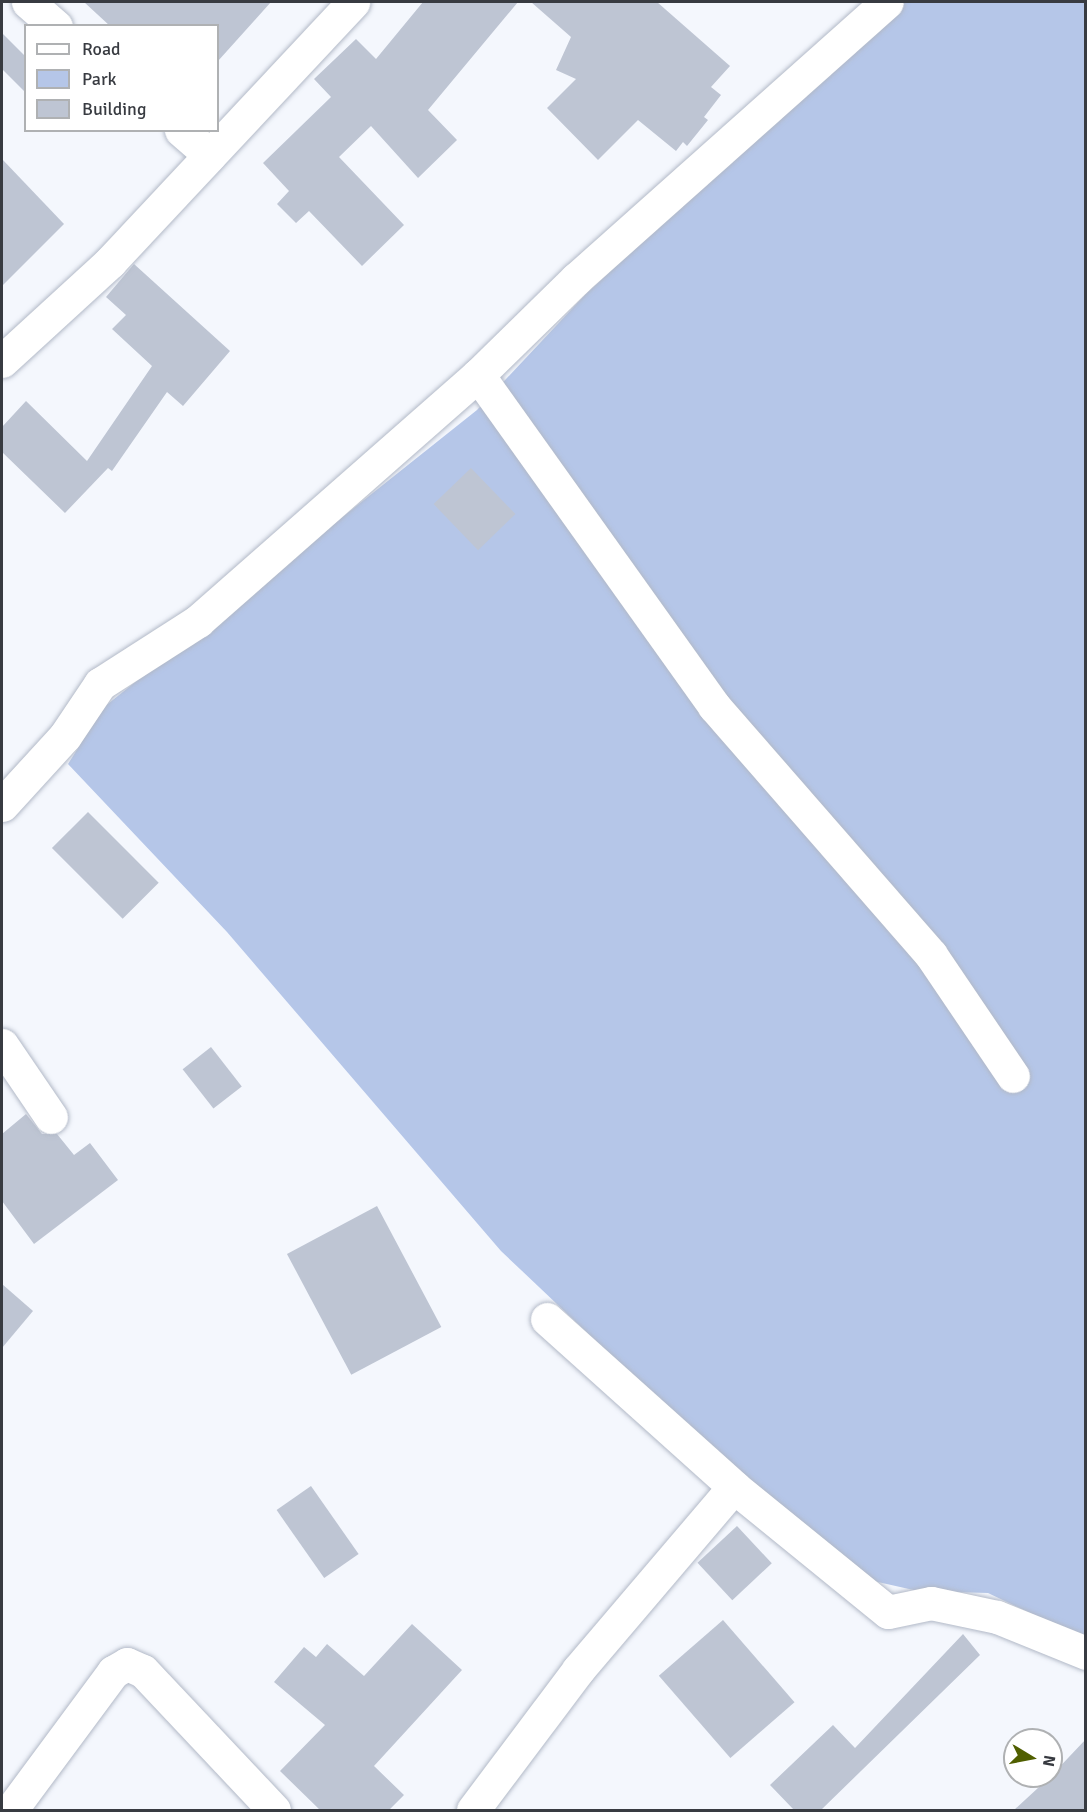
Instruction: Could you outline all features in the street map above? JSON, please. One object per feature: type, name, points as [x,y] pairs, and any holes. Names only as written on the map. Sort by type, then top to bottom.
[{"type":"street","points":[[28,2],[54,24]]},
{"type":"street","points":[[2,361],[110,262],[353,2]]},
{"type":"street","points":[[2,805],[65,736],[100,684],[198,621],[478,375],[576,279],[887,2]]},
{"type":"street","points":[[183,132],[210,155]]},
{"type":"street","points":[[478,375],[714,706],[931,955],[1013,1076]]},
{"type":"street","points":[[2,1045],[51,1117]]},
{"type":"street","points":[[547,1319],[734,1487],[888,1612],[931,1603],[997,1617],[1086,1653]]},
{"type":"street","points":[[473,1810],[578,1671],[734,1487]]},
{"type":"street","points":[[11,1810],[114,1672],[127,1664],[143,1671],[273,1810]]},
{"type":"green space","points":[[901,2],[1085,2],[1085,1639],[988,1593],[918,1591],[860,1578],[712,1451],[501,1251],[227,932],[68,764],[104,707],[477,410],[585,295]]},
{"type":"building","points":[[84,2],[271,2],[219,60],[219,24],[108,24]]},
{"type":"building","points":[[423,2],[518,2],[428,110],[457,140],[418,178],[371,126],[339,157],[404,225],[362,266],[309,211],[296,223],[277,204],[289,191],[263,163],[331,97],[314,79],[356,39],[376,59]]},
{"type":"building","points":[[531,2],[657,2],[730,66],[711,87],[721,95],[704,117],[708,120],[687,146],[683,142],[676,151],[638,120],[598,160],[547,108],[576,79],[556,70],[571,37]]},
{"type":"building","points":[[2,33],[24,55],[24,91],[2,69]]},
{"type":"building","points":[[2,159],[64,224],[2,286]]},
{"type":"building","points":[[134,264],[230,351],[183,406],[167,392],[112,471],[108,468],[65,513],[2,452],[2,427],[26,401],[87,461],[152,366],[112,329],[126,315],[106,297]]},
{"type":"building","points":[[471,468],[515,514],[478,550],[434,504]]},
{"type":"building","points":[[88,812],[159,883],[123,919],[52,848]]},
{"type":"building","points":[[211,1047],[242,1086],[213,1109],[183,1069]]},
{"type":"building","points":[[26,1114],[42,1134],[57,1134],[74,1155],[90,1143],[118,1180],[34,1244],[2,1201],[2,1134]]},
{"type":"building","points":[[377,1206],[441,1327],[351,1375],[287,1254]]},
{"type":"building","points":[[2,1284],[33,1311],[2,1348]]},
{"type":"building","points":[[311,1486],[359,1554],[324,1578],[277,1510]]},
{"type":"building","points":[[737,1526],[772,1563],[732,1600],[698,1563]]},
{"type":"building","points":[[723,1620],[795,1702],[730,1758],[659,1676]]},
{"type":"building","points":[[412,1624],[462,1670],[374,1766],[404,1795],[389,1810],[320,1810],[280,1771],[325,1725],[274,1682],[304,1647],[316,1657],[327,1644],[364,1676]]},
{"type":"building","points":[[963,1634],[980,1655],[821,1810],[794,1810],[770,1785],[833,1725],[855,1748]]},
{"type":"building","points":[[1086,1739],[1086,1810],[1014,1810],[1038,1788],[1063,1788],[1063,1763]]}]
